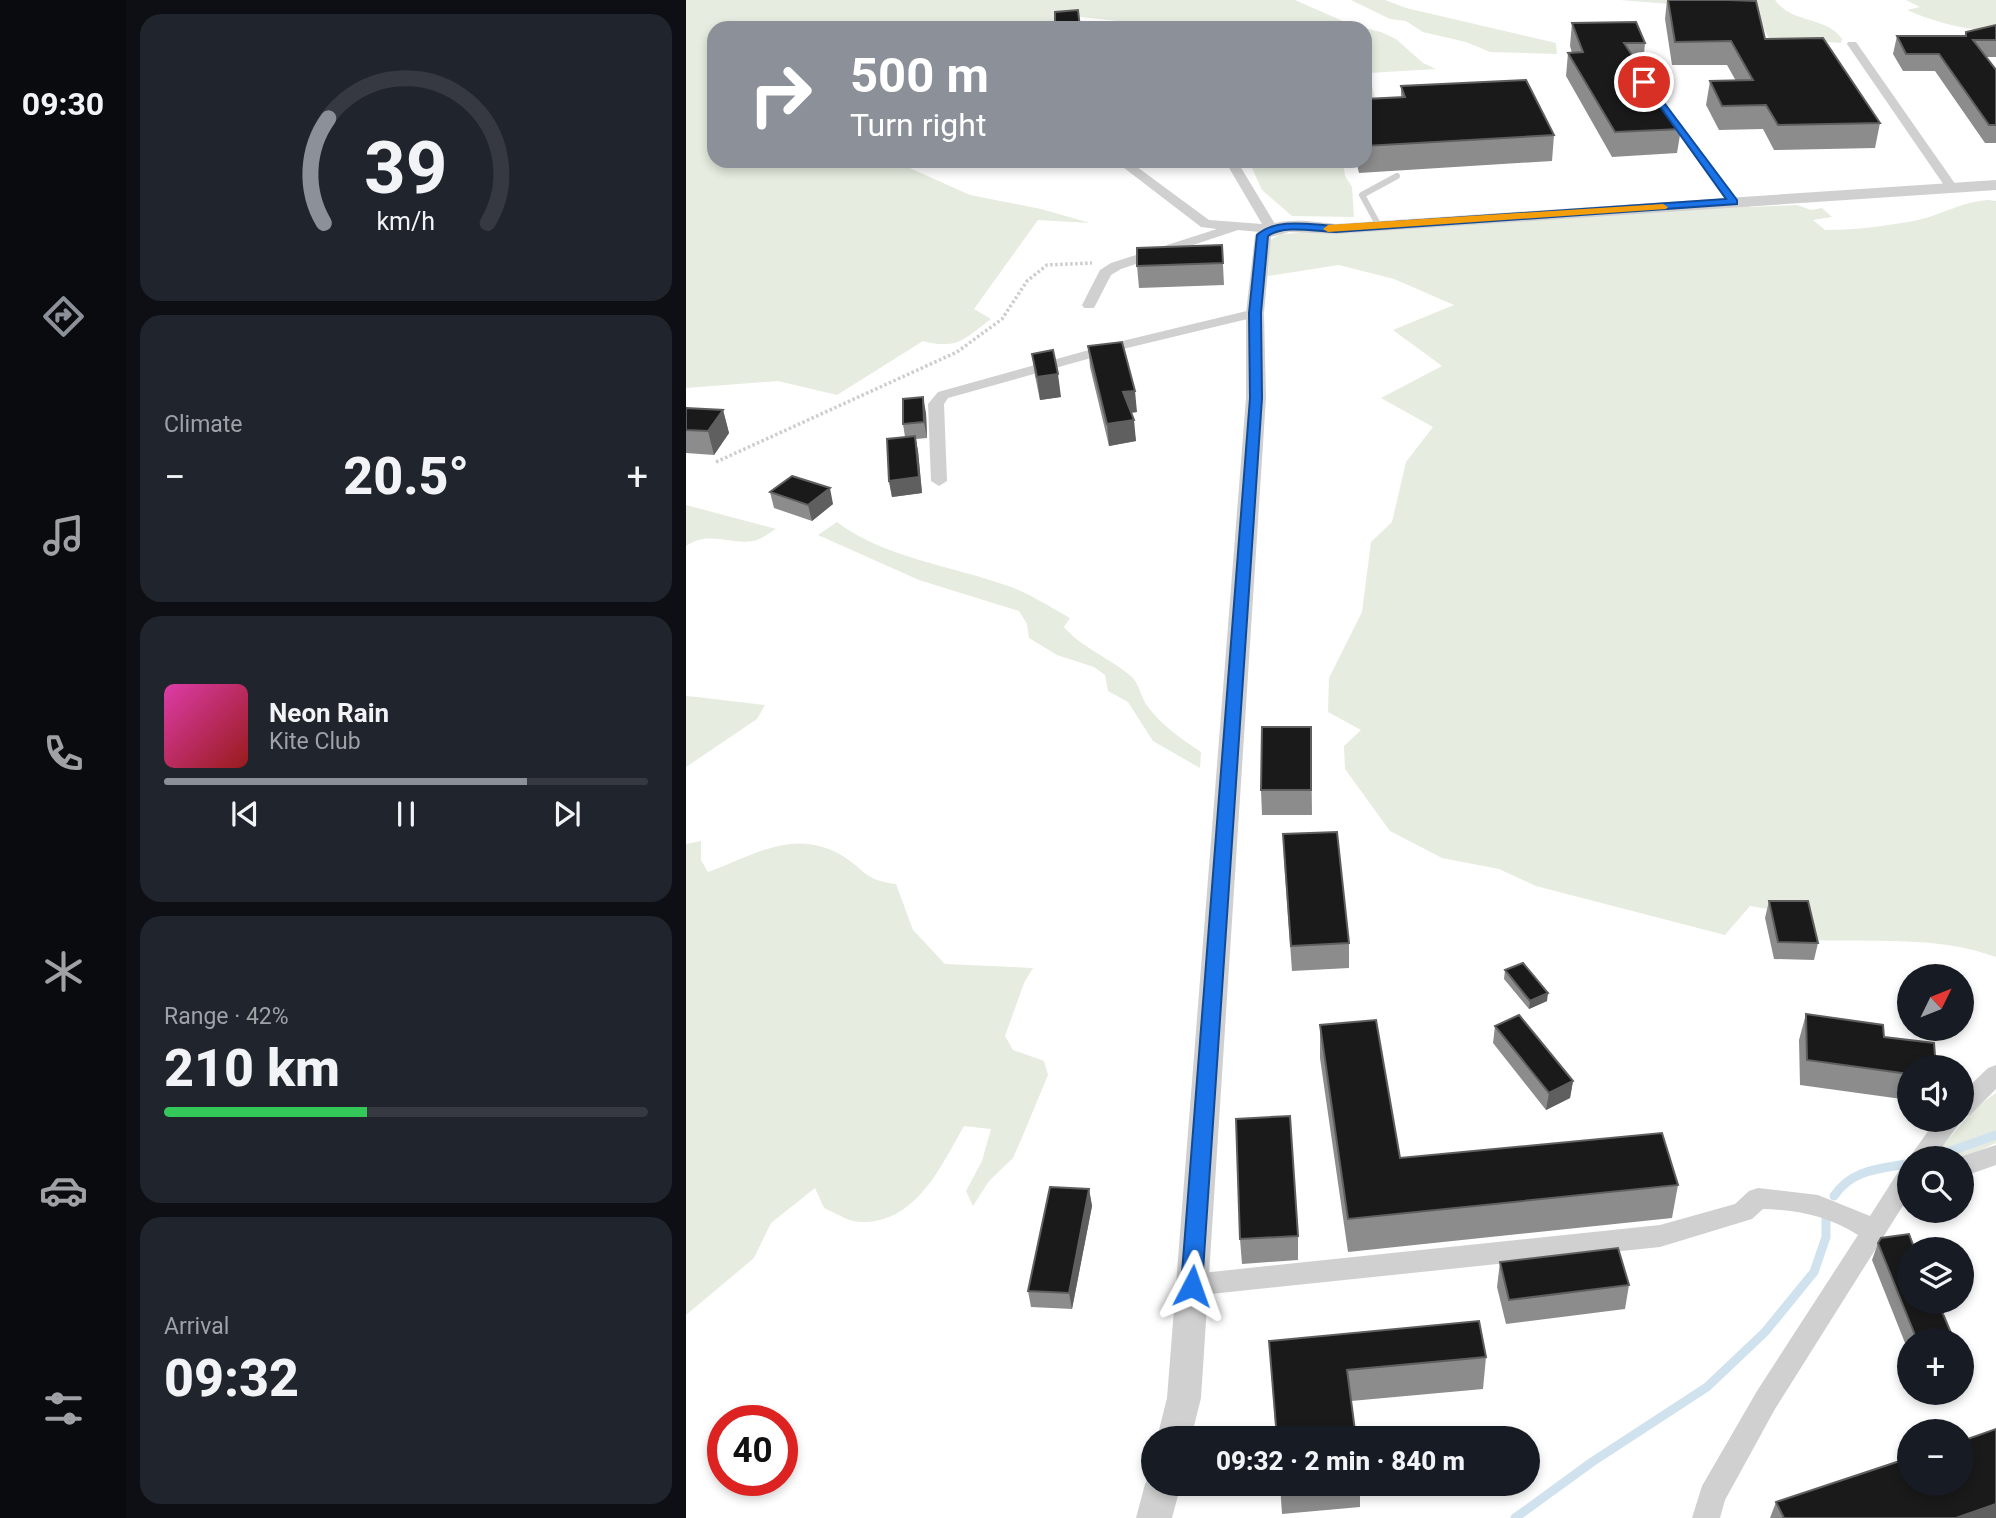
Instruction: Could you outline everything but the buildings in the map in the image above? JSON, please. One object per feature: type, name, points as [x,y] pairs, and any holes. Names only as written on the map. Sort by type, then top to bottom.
[{"type":"street","points":[[1852,44],[1952,188]]},
{"type":"street","points":[[1130,168],[1206,224],[1272,229],[1378,226],[1996,185]]},
{"type":"street","points":[[1235,168],[1272,229]]},
{"type":"street","points":[[1089,305],[1105,274],[1116,265],[1238,226]]},
{"type":"street","points":[[1177,1426],[1184,1398],[1256,398],[1255,313],[1263,235],[1272,229]]},
{"type":"street","points":[[939,481],[936,404],[943,395],[1119,346],[1255,313]]},
{"type":"street","points":[[1974,1096],[1996,1074]]},
{"type":"street","points":[[1974,1163],[1996,1155]]},
{"type":"street","points":[[1706,1518],[1712,1496],[1766,1401],[1897,1195]]},
{"type":"street","points":[[1192,1286],[1660,1236],[1743,1212],[1758,1198],[1809,1201],[1855,1220],[1873,1231]]},
{"type":"street","points":[[1154,1518],[1160,1496]]},
{"type":"lane","points":[[1668,114],[1733,202]]},
{"type":"lane","points":[[1378,226],[1362,195],[1397,176]]},
{"type":"path","points":[[716,462],[895,383],[972,343],[1003,319],[1030,276],[1052,261],[1116,265]]},
{"type":"shaded area","points":[[686,0],[1295,0],[1343,21],[1118,21],[1071,16],[1061,21],[707,21],[707,168],[910,168],[970,195],[1041,209],[1090,223],[1038,220],[974,309],[991,319],[960,341],[945,344],[923,341],[837,395],[778,381],[686,388]]},
{"type":"shaded area","points":[[1351,0],[1385,0],[1406,8],[1556,43],[1557,54],[1490,52],[1466,42],[1423,32],[1406,21],[1390,19]]},
{"type":"shaded area","points":[[1620,0],[1775,0],[1782,8],[1828,27],[1842,39],[1841,43],[1769,38],[1760,22],[1670,4]]},
{"type":"shaded area","points":[[1906,0],[1996,0],[1996,30],[1950,25],[1928,18],[1907,10],[1920,7]]},
{"type":"shaded area","points":[[1372,30],[1396,39],[1423,63],[1436,69],[1372,73]]},
{"type":"shaded area","points":[[1372,86],[1375,98],[1390,119],[1372,120]]},
{"type":"shaded area","points":[[1252,168],[1344,168],[1345,176],[1352,187],[1354,217],[1292,216],[1262,190]]},
{"type":"shaded area","points":[[1987,200],[1996,201],[1996,957],[1951,945],[1906,941],[1814,940],[1803,915],[1750,906],[1725,935],[1536,886],[1499,869],[1442,858],[1390,831],[1345,769],[1344,746],[1361,730],[1328,712],[1329,678],[1362,612],[1371,542],[1392,522],[1406,462],[1433,427],[1381,398],[1442,366],[1393,330],[1454,305],[1394,279],[1339,265],[1268,276],[1270,240],[1281,234],[1744,204],[1751,207],[1797,205],[1811,210],[1822,208],[1832,217],[1813,220],[1825,230],[1849,229],[1918,220]]},
{"type":"shaded area","points":[[686,505],[776,529],[749,542],[713,538],[695,541],[686,546]]},
{"type":"shaded area","points":[[837,522],[897,553],[1016,589],[1070,618],[1064,627],[1133,678],[1153,714],[1201,752],[1200,768],[1153,741],[1128,702],[1108,691],[1105,675],[1094,667],[1057,655],[1029,638],[1027,624],[1019,611],[919,580],[818,535]]},
{"type":"shaded area","points":[[686,696],[765,705],[757,719],[686,767]]},
{"type":"shaded area","points":[[701,841],[701,860],[708,872],[774,847],[807,844],[824,847],[849,860],[871,877],[896,884],[913,930],[945,964],[1033,968],[1024,983],[1005,1036],[1013,1050],[1044,1061],[1048,1075],[1013,1158],[989,1181],[973,1206],[966,1191],[982,1161],[991,1129],[964,1126],[924,1190],[897,1213],[880,1220],[851,1220],[824,1208],[815,1188],[771,1223],[754,1258],[686,1315],[686,844]]},
{"type":"shaded area","points":[[1996,1093],[1996,1143],[1974,1153],[1974,1146],[1943,1146],[1955,1132],[1974,1132],[1976,1107]]},
{"type":"waterway","points":[[1965,1146],[1996,1135]]},
{"type":"waterway","points":[[1834,1196],[1841,1187],[1857,1176],[1875,1169],[1897,1165]]},
{"type":"waterway","points":[[1515,1518],[1592,1462],[1707,1387],[1765,1332],[1814,1272],[1826,1237],[1826,1215]]},
{"type":"slow traffic","points":[[1328,229],[1663,207]]},
{"type":"route","points":[[1192,1286],[1256,398],[1255,313],[1263,235],[1272,229],[1286,228],[1336,229],[1733,202],[1644,82]]}]
